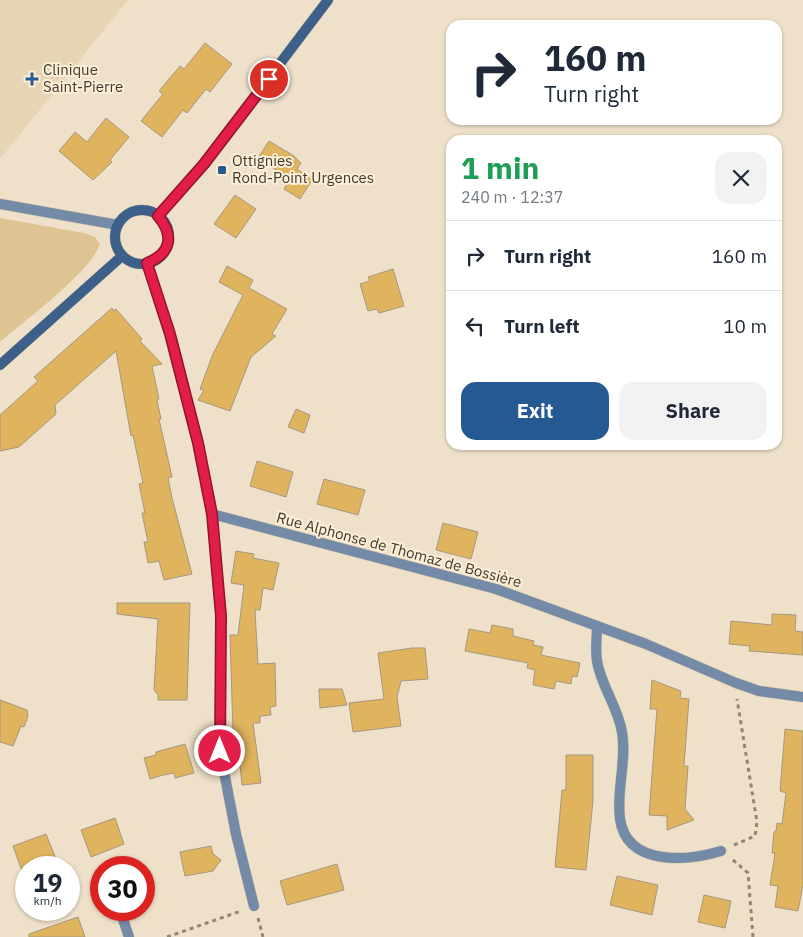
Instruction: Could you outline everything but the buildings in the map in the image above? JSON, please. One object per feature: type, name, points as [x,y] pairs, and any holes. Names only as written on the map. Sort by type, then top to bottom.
[{"type":"main road","points":[[158,216],[204,164],[328,0]]},
{"type":"main road","points":[[137,211],[146,211],[158,216],[166,225],[168,243],[159,258],[147,263],[136,264],[122,256],[115,241],[118,225],[123,218],[137,211]]},
{"type":"main road","points":[[0,365],[122,256]]},
{"type":"street","points":[[0,204],[118,225]]},
{"type":"street","points":[[147,263],[170,334],[198,443],[212,514],[221,616],[220,751],[236,834],[254,906]]},
{"type":"street","name":"Rue Alphonse de Thomaz de Bossière","points":[[212,514],[496,589],[646,644],[736,683],[759,691],[803,697]]},
{"type":"street","points":[[597,627],[596,660],[602,681],[621,725],[625,746],[620,818],[623,831],[632,844],[643,852],[659,857],[699,858],[721,851]]},
{"type":"street","points":[[124,921],[129,937]]},
{"type":"path","points":[[736,683],[752,782],[757,822],[756,836],[721,851],[748,873],[753,937]]},
{"type":"path","points":[[167,937],[254,906]]},
{"type":"shaded area","name":"Clinique Saint-Pierre","points":[[0,0],[128,0],[0,159]]},
{"type":"shaded area","points":[[0,218],[84,233],[95,237],[100,244],[94,255],[71,282],[0,342]]},
{"type":"place","name":"Clinique Saint-Pierre","points":[[32,79]]},
{"type":"place","name":"Ottignies Rond-Point Urgences","points":[[222,170]]},
{"type":"route","points":[[220,751],[221,616],[212,514],[198,443],[170,334],[147,263],[159,258],[165,251],[168,243],[169,234],[166,225],[158,216],[204,164],[269,79]]}]
